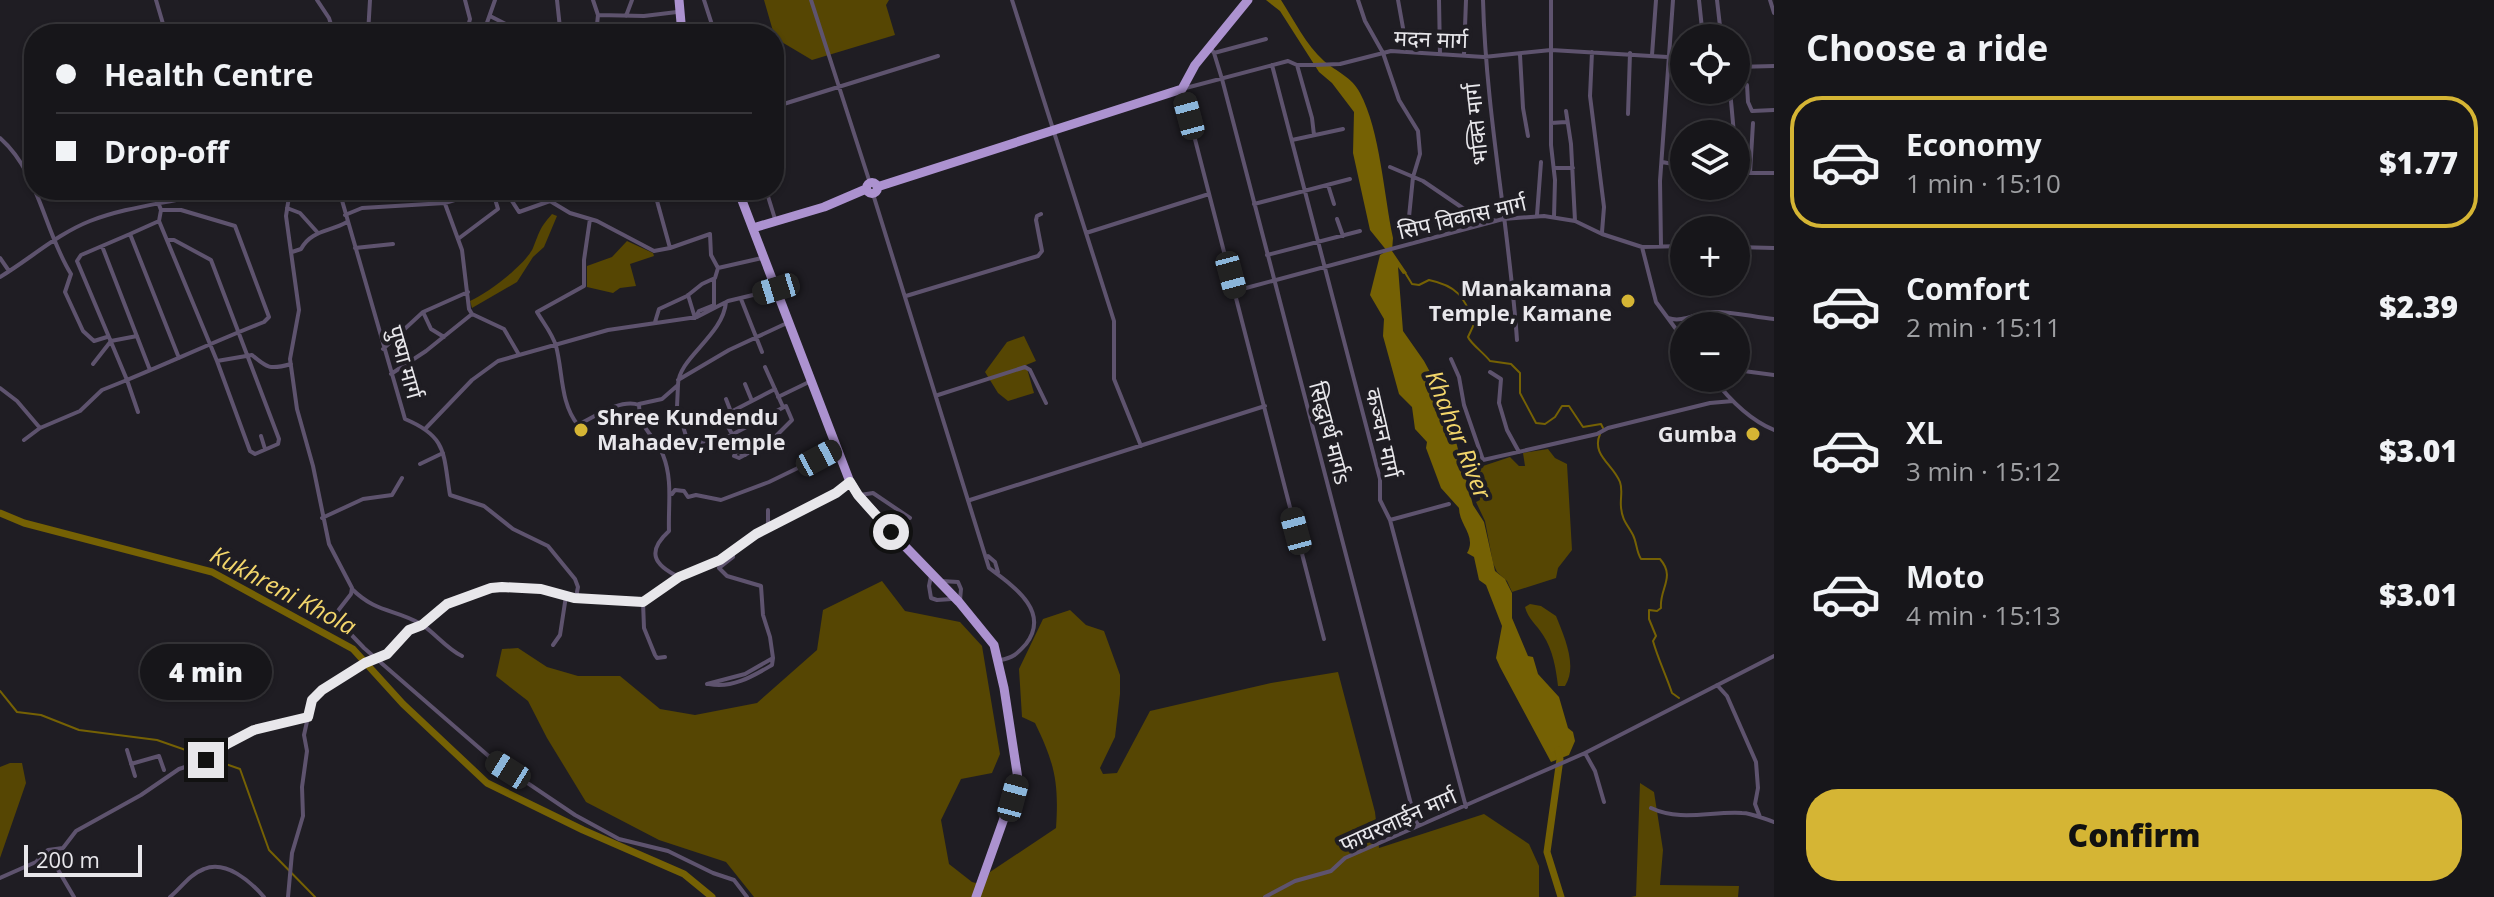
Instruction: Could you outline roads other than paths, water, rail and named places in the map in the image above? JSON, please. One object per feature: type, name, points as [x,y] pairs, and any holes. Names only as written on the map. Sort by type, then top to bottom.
[{"type":"highway","points":[[679,0],[681,24]]},
{"type":"highway","points":[[753,228],[1182,89],[1195,65],[1212,50],[1248,0]]},
{"type":"highway","points":[[742,200],[850,482],[858,495],[958,600],[994,645],[1018,779],[976,897]]},
{"type":"street","points":[[156,0],[163,24]]},
{"type":"street","points":[[317,0],[331,24]]},
{"type":"street","points":[[369,24],[370,0]]},
{"type":"street","points":[[465,0],[469,24]]},
{"type":"street","points":[[487,24],[495,0]]},
{"type":"street","points":[[557,0],[558,24]]},
{"type":"street","points":[[593,0],[595,14],[598,15],[680,12]]},
{"type":"street","points":[[626,16],[632,0]]},
{"type":"street","points":[[704,0],[712,24]]},
{"type":"street","points":[[811,0],[938,395],[989,568],[1024,596],[1034,614],[1030,638],[1016,656],[997,660]]},
{"type":"street","points":[[1012,0],[1114,321],[1114,379],[1141,446]]},
{"type":"street","points":[[1358,0],[1365,21],[1383,53],[1399,100],[1418,131],[1420,154],[1413,177],[1408,227]]},
{"type":"street","points":[[1398,0],[1405,39]]},
{"type":"street","points":[[1439,0],[1440,54]]},
{"type":"street","points":[[1464,55],[1466,0]]},
{"type":"street","name":"भक्ति मार्ग","points":[[1483,0],[1484,57],[1512,274],[1517,340]]},
{"type":"street","points":[[1551,0],[1554,217]]},
{"type":"street","points":[[1652,55],[1656,0]]},
{"type":"street","points":[[1661,246],[1662,162],[1673,0]]},
{"type":"street","points":[[1699,0],[1702,24]]},
{"type":"street","points":[[1717,0],[1720,24]]},
{"type":"street","points":[[1770,0],[1774,13]]},
{"type":"street","points":[[597,24],[598,15]]},
{"type":"street","points":[[490,16],[506,24]]},
{"type":"street","points":[[1212,50],[1266,39]]},
{"type":"street","name":"सिद्धार्थ मार्गs","points":[[1212,50],[1418,825]]},
{"type":"street","name":"मदन मार्ग","points":[[1182,89],[1288,61],[1297,65],[1340,64],[1383,53],[1484,57],[1551,50],[1669,56]]},
{"type":"street","points":[[1592,52],[1590,96],[1604,207],[1602,234]]},
{"type":"street","points":[[1628,114],[1630,53]]},
{"type":"street","points":[[1520,54],[1528,136]]},
{"type":"street","points":[[784,104],[938,56]]},
{"type":"street","name":"कञ्चन मार्ग","points":[[1272,65],[1380,479],[1380,500],[1390,520],[1466,807]]},
{"type":"street","points":[[1297,65],[1314,135]]},
{"type":"street","points":[[1750,67],[1774,66]]},
{"type":"street","points":[[1182,89],[1324,639]]},
{"type":"street","points":[[1749,104],[1752,111],[1774,110]]},
{"type":"street","points":[[1566,111],[1575,221]]},
{"type":"street","points":[[1551,123],[1566,122]]},
{"type":"street","points":[[1753,123],[1750,173],[1774,173]]},
{"type":"street","points":[[1292,140],[1343,129]]},
{"type":"street","points":[[0,138],[24,167]]},
{"type":"street","points":[[1537,216],[1541,162]]},
{"type":"street","points":[[1662,162],[1670,163]]},
{"type":"street","points":[[1390,167],[1436,189],[1470,213],[1496,221]]},
{"type":"street","points":[[1554,168],[1573,168]]},
{"type":"street","points":[[1254,204],[1350,179]]},
{"type":"street","points":[[1328,185],[1334,204]]},
{"type":"street","points":[[1086,233],[1209,194]]},
{"type":"street","points":[[38,200],[61,259],[71,274],[65,292],[83,331],[94,341],[137,336]]},
{"type":"street","points":[[0,277],[87,222],[167,200]]},
{"type":"street","points":[[288,200],[299,310],[291,346],[291,364],[297,409],[311,454],[329,544],[352,589],[363,599],[386,613],[400,614],[422,625],[462,656]]},
{"type":"street","name":"पुष्पा मार्ग","points":[[341,200],[405,419],[426,428],[438,440],[450,495],[484,506],[513,529],[548,546],[575,579],[578,587],[576,598]]},
{"type":"street","points":[[444,200],[458,239],[472,314],[504,329],[518,353]]},
{"type":"street","points":[[345,215],[362,208],[455,200]]},
{"type":"street","points":[[458,239],[498,210],[495,200]]},
{"type":"street","points":[[511,200],[519,212],[550,201],[654,251],[710,234],[711,255],[718,268],[714,305],[706,311],[699,311],[695,318]]},
{"type":"street","points":[[657,200],[670,248]]},
{"type":"street","points":[[769,200],[776,221]]},
{"type":"street","points":[[157,202],[161,210],[159,221],[252,454],[280,442],[211,260],[174,240],[167,240]]},
{"type":"street","points":[[287,208],[300,213],[318,233]]},
{"type":"street","points":[[24,440],[40,428],[80,411],[102,390],[264,322],[269,317],[235,226],[181,210],[161,210]]},
{"type":"street","points":[[906,296],[1038,256],[1042,251],[1036,220],[1041,214]]},
{"type":"street","name":"सिप विकास मार्ग","points":[[1246,288],[1503,219],[1554,217],[1575,221],[1642,247],[1670,246]]},
{"type":"street","points":[[590,219],[584,286],[537,312],[555,344],[563,377],[563,393],[578,425],[623,405],[662,399],[678,382],[789,322]]},
{"type":"street","points":[[1337,219],[1343,236]]},
{"type":"street","points":[[138,412],[77,261],[81,255],[159,221]]},
{"type":"street","points":[[291,252],[301,249],[306,240],[318,233],[347,222]]},
{"type":"street","points":[[1267,255],[1360,231]]},
{"type":"street","points":[[130,234],[179,358]]},
{"type":"street","points":[[355,248],[393,244]]},
{"type":"street","points":[[102,246],[150,370]]},
{"type":"street","points":[[1642,247],[1656,302],[1670,321]]},
{"type":"street","points":[[1750,247],[1774,248]]},
{"type":"street","points":[[718,268],[764,257]]},
{"type":"street","points":[[0,258],[9,271]]},
{"type":"street","points":[[655,322],[659,309],[715,278]]},
{"type":"street","points":[[426,428],[485,368],[518,353],[608,330],[695,318],[726,302],[776,289]]},
{"type":"street","points":[[383,349],[423,312],[468,292]]},
{"type":"street","points":[[688,295],[695,318]]},
{"type":"street","points":[[741,299],[762,352]]},
{"type":"street","points":[[686,436],[677,407],[678,382],[683,369],[710,338],[725,314],[726,302]]},
{"type":"street","points":[[423,312],[431,329],[444,337]]},
{"type":"street","points":[[1668,318],[1676,321],[1708,312],[1721,312],[1774,319]]},
{"type":"street","points":[[391,374],[472,314]]},
{"type":"street","points":[[93,364],[109,339]]},
{"type":"street","points":[[217,361],[254,356],[259,364],[273,369],[291,364]]},
{"type":"street","points":[[1451,359],[1483,460],[1597,434],[1608,428],[1710,403],[1733,401]]},
{"type":"street","points":[[657,446],[686,436],[701,442],[709,439],[718,442],[726,451],[737,451],[736,458],[785,430],[792,420],[765,367]]},
{"type":"street","points":[[938,395],[1025,367],[1030,370],[1046,403]]},
{"type":"street","points":[[1490,372],[1501,379],[1499,403],[1507,430],[1519,452]]},
{"type":"street","points":[[1750,372],[1774,375]]},
{"type":"street","points":[[778,397],[811,381]]},
{"type":"street","points":[[745,384],[752,401]]},
{"type":"street","points":[[0,388],[17,401],[40,428]]},
{"type":"street","points":[[732,434],[722,416],[775,389]]},
{"type":"street","points":[[1725,392],[1762,425],[1774,430]]},
{"type":"street","points":[[726,399],[731,412]]},
{"type":"street","points":[[639,404],[642,426],[664,457],[670,495],[669,531],[658,542],[655,557],[663,570],[679,577]]},
{"type":"street","points":[[970,500],[1265,406]]},
{"type":"street","points":[[718,442],[783,407]]},
{"type":"street","points":[[261,436],[265,449]]},
{"type":"street","points":[[670,495],[675,490],[687,492],[688,497],[696,495],[721,500],[769,482],[837,449]]},
{"type":"street","points":[[420,464],[443,453]]},
{"type":"street","points":[[322,518],[363,499],[392,495],[402,478]]},
{"type":"street","points":[[288,897],[292,853],[303,816],[302,787],[307,751],[304,735],[312,700],[322,690],[354,669],[378,659],[409,630],[422,625],[447,604],[491,588],[541,589],[576,598],[643,602],[679,577],[733,552],[768,528],[836,493],[850,482]]},
{"type":"street","points":[[858,495],[873,493],[910,518]]},
{"type":"street","points":[[1390,520],[1449,504]]},
{"type":"street","points":[[768,510],[768,528]]},
{"type":"street","points":[[733,552],[733,557],[719,568],[727,576],[761,586],[763,615],[770,637],[773,658],[772,665],[733,684],[707,684],[745,674],[773,658]]},
{"type":"street","points":[[935,577],[929,586],[931,598],[958,600]]},
{"type":"street","points":[[352,589],[337,612],[338,618],[378,659],[476,747],[575,815],[619,839],[668,851],[734,880],[747,897]]},
{"type":"street","points":[[553,645],[560,635],[566,596]]},
{"type":"street","points":[[643,602],[645,631],[657,658],[665,657]]},
{"type":"street","points":[[1604,802],[1595,771],[1585,753],[1774,656]]},
{"type":"street","points":[[1717,685],[1727,696],[1756,762],[1758,788],[1755,804],[1760,817]]},
{"type":"street","points":[[0,878],[36,862],[47,851],[63,848],[76,831],[137,798],[179,769],[209,759],[233,740],[267,726],[308,717]]},
{"type":"street","points":[[127,750],[135,776]]},
{"type":"street","name":"फायरलाईन मार्ग","points":[[1265,897],[1295,881],[1331,871],[1345,858],[1585,753]]},
{"type":"street","points":[[131,764],[159,756],[164,770]]},
{"type":"street","points":[[1651,808],[1664,814],[1710,816],[1743,812],[1774,822]]},
{"type":"street","points":[[47,851],[74,897]]},
{"type":"street","points":[[170,897],[207,867],[236,873],[264,897]]},
{"type":"waterway","points":[[1404,271],[1412,284],[1419,285],[1429,280],[1447,286],[1458,294],[1475,322],[1468,337],[1490,361],[1511,364],[1520,373],[1520,393],[1536,423],[1545,424],[1555,417],[1562,406],[1569,406],[1583,427],[1601,424],[1603,428]]},
{"type":"waterway","points":[[1600,434],[1598,448],[1620,482],[1622,515],[1639,556],[1641,559],[1660,559],[1665,565],[1667,577],[1661,608],[1649,610],[1649,619],[1656,636],[1653,641],[1672,693],[1679,698]]},
{"type":"waterway","name":"Kukhreni Khola","points":[[0,513],[24,523],[212,572],[353,649],[403,704],[487,783],[583,830],[684,874],[712,897]]},
{"type":"waterway","points":[[0,691],[17,712],[41,715],[79,730],[157,740],[240,769],[269,850],[315,897]]},
{"type":"waterway","name":"Khahar River","points":[[1558,750],[1560,759],[1547,852],[1561,897]]},
{"type":"place","name":"Manakamana Temple, Kamane","points":[[1628,301]]},
{"type":"place","name":"Shree Kundendu Mahadev,Temple","points":[[581,430]]},
{"type":"place","name":"Gumba","points":[[1753,434]]}]
